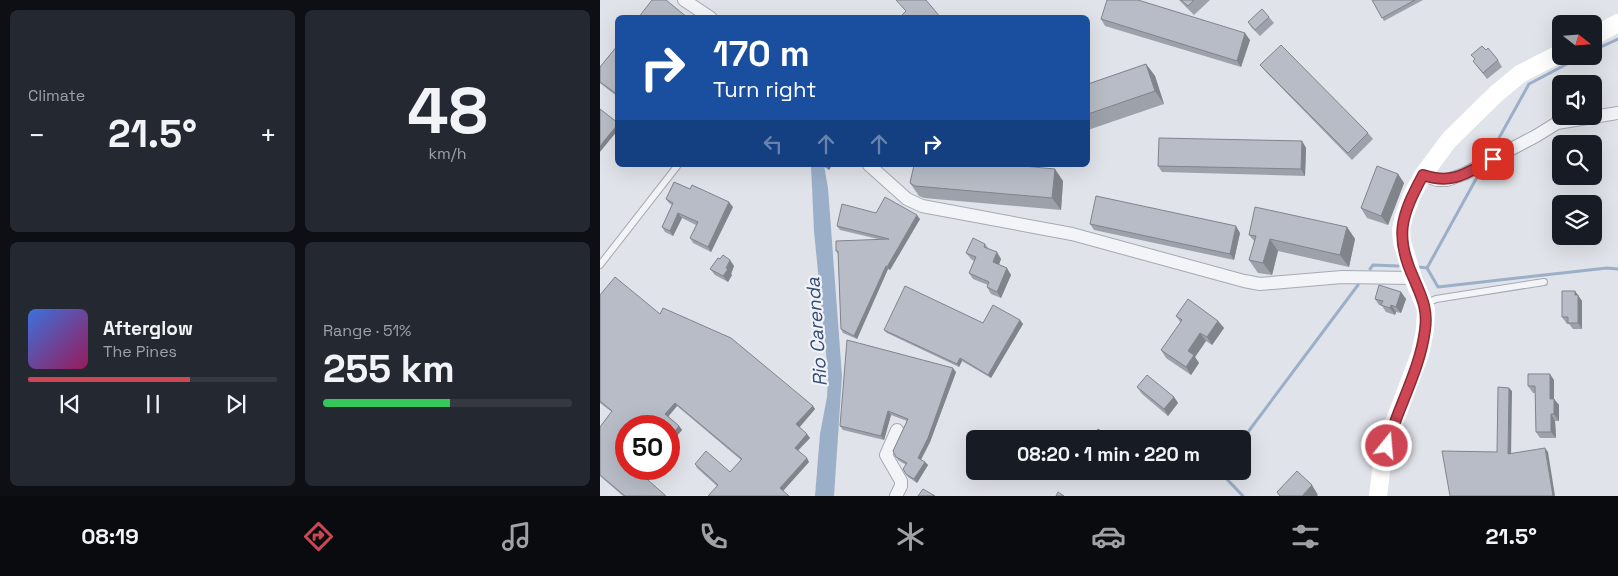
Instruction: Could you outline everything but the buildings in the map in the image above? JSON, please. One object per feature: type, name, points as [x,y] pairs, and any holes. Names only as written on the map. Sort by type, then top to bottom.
[{"type":"main road","points":[[1602,32],[1618,23]]},
{"type":"main road","points":[[1378,496],[1382,463],[1392,428],[1420,354],[1425,330],[1426,309],[1413,278],[1402,242],[1401,230],[1404,216],[1423,175],[1449,140],[1496,94],[1520,74],[1552,57]]},
{"type":"street","points":[[684,0],[706,15]]},
{"type":"street","points":[[1423,175],[1437,180],[1447,180],[1464,174],[1557,123],[1618,113]]},
{"type":"street","points":[[871,167],[907,200],[922,206],[1072,234],[1244,281],[1260,284],[1342,277],[1413,278]]},
{"type":"street","points":[[896,496],[901,486],[901,481],[886,455],[897,430]]},
{"type":"lane","points":[[600,265],[676,167]]},
{"type":"lane","points":[[1424,304],[1436,299],[1544,282]]},
{"type":"water","points":[[811,167],[824,167],[828,188],[842,376],[834,496],[815,496],[820,434],[827,397],[828,374],[814,231]]},
{"type":"waterway","points":[[1602,46],[1618,39]]},
{"type":"waterway","points":[[1489,156],[1529,84],[1565,65]]},
{"type":"waterway","points":[[1427,268],[1481,170]]},
{"type":"waterway","name":"Rio Carenda","points":[[1370,269],[1373,265],[1398,266]]},
{"type":"waterway","name":"Rio Carenda","points":[[1419,267],[1427,268]]},
{"type":"waterway","points":[[1427,268],[1438,287],[1607,268],[1618,269]]},
{"type":"waterway","points":[[1249,430],[1358,285]]},
{"type":"waterway","points":[[1228,480],[1243,496]]},
{"type":"route","points":[[1387,446],[1420,354],[1425,330],[1426,309],[1406,259],[1402,242],[1401,230],[1404,216],[1423,175],[1437,180],[1447,180],[1464,174],[1493,159]]}]
